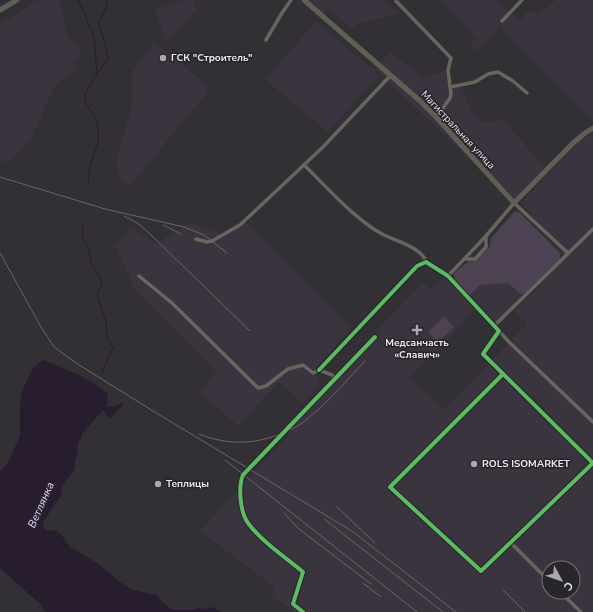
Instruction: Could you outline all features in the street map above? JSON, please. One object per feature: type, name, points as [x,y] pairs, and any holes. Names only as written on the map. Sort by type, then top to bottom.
[{"type":"main road","points":[[0,10],[17,0]]},
{"type":"main road","name":"Магистральная улица","points":[[304,0],[391,75],[435,116],[514,203]]},
{"type":"main road","points":[[514,203],[573,143],[593,128]]},
{"type":"street","points":[[266,40],[291,0]]},
{"type":"street","points":[[502,21],[522,0]]},
{"type":"street","points":[[396,1],[451,58],[448,70],[450,98],[435,116]]},
{"type":"street","points":[[450,87],[474,82],[488,74],[498,72],[513,81],[527,93]]},
{"type":"street","points":[[196,239],[207,242],[212,241],[240,225],[323,147],[391,75]]},
{"type":"street","points":[[304,165],[367,225],[383,235],[418,251],[424,257],[426,262],[448,276],[494,326],[593,422]]},
{"type":"street","points":[[448,276],[486,236],[514,203],[568,253]]},
{"type":"street","points":[[494,326],[593,229]]},
{"type":"street","points":[[465,258],[475,259],[486,247],[486,236]]},
{"type":"street","points":[[139,276],[172,303],[258,388],[266,386],[288,369],[303,365],[313,373],[319,370],[417,266],[426,262]]},
{"type":"street","points":[[499,331],[483,354],[593,463],[480,571],[390,487],[503,374]]},
{"type":"street","points":[[304,612],[293,604],[303,572],[256,533],[247,521],[240,496],[241,480],[243,475],[334,378],[375,337]]},
{"type":"street","points":[[319,370],[332,375],[334,378]]},
{"type":"street","points":[[510,542],[541,573]]},
{"type":"street","points":[[568,600],[581,612]]},
{"type":"shaded area","points":[[46,0],[60,0],[66,31],[71,40],[82,51],[73,63],[77,67],[54,87],[31,139],[8,162],[0,160],[0,24],[34,3]]},
{"type":"shaded area","points":[[193,0],[197,9],[174,35],[166,40],[155,9]]},
{"type":"shaded area","points":[[306,0],[384,0],[398,14],[357,24],[352,29],[328,8],[323,16]]},
{"type":"shaded area","points":[[440,0],[496,0],[520,21],[528,11],[539,13],[556,0],[593,0],[593,122],[499,27],[477,51],[470,45],[477,38]]},
{"type":"shaded area","points":[[316,22],[379,75],[328,132],[265,79]]},
{"type":"shaded area","points":[[154,42],[207,85],[205,95],[130,186],[121,180],[116,162],[131,110],[132,73]]},
{"type":"shaded area","points":[[390,52],[424,78],[448,70],[450,87],[461,86],[471,110],[481,122],[496,122],[502,118],[545,168],[512,200],[375,69]]},
{"type":"shaded area","points":[[593,132],[593,612],[294,612],[272,596],[276,588],[200,531],[291,432],[288,429],[373,340],[371,337],[423,282],[431,289],[448,276],[468,297],[480,285],[508,283],[523,297],[494,326],[477,307],[463,321],[464,323],[410,377],[444,410],[527,324],[514,312],[539,286],[538,284],[565,257],[521,203],[585,136]]},
{"type":"shaded area","points":[[515,211],[519,212],[560,253],[560,259],[524,294],[520,294],[508,283],[480,285],[468,297],[454,279],[454,273],[469,261],[475,261],[490,246],[491,238]]},
{"type":"shaded area","points":[[242,219],[352,327],[315,369],[320,385],[303,403],[279,382],[238,426],[200,392],[217,372],[136,291],[115,246],[130,228],[156,244],[190,223],[221,234]]},
{"type":"shaded area","points":[[444,317],[454,327],[438,342],[428,332]]},
{"type":"water","points":[[43,360],[77,374],[102,389],[108,394],[107,406],[114,407],[121,403],[123,405],[110,418],[104,411],[102,411],[82,434],[78,443],[75,469],[62,487],[61,495],[44,521],[43,527],[47,531],[54,530],[60,533],[70,547],[97,563],[132,590],[157,595],[158,598],[172,610],[194,610],[198,608],[204,609],[212,607],[221,612],[46,612],[40,604],[0,568],[0,471],[7,464],[20,436],[20,404],[22,391],[33,368]]},
{"type":"waterway","name":"Ветлянка","points":[[78,0],[94,36],[97,73],[85,95],[85,102],[96,118],[98,129],[98,142],[90,166],[88,183]]},
{"type":"waterway","points":[[97,73],[109,58],[99,24],[108,2]]},
{"type":"waterway","name":"Ветлянка","points":[[83,222],[83,241],[89,248],[91,263],[102,281],[97,296],[105,318],[108,340],[113,347],[101,375]]},
{"type":"railway","points":[[0,177],[105,209],[184,227],[204,235],[227,253]]},
{"type":"railway","points":[[124,216],[139,224],[149,233],[250,331]]},
{"type":"railway","points":[[163,225],[181,234]]},
{"type":"railway","points":[[0,253],[41,327],[54,347],[76,363],[153,411],[352,531],[456,612]]},
{"type":"railway","points":[[199,434],[209,438],[230,442],[249,442],[270,438],[288,431],[302,423],[319,409],[365,361]]},
{"type":"railway","points":[[225,460],[417,612]]},
{"type":"railway","points":[[337,507],[375,543]]},
{"type":"railway","points":[[284,513],[299,529],[371,584]]},
{"type":"railway","points":[[324,519],[443,612]]},
{"type":"railway","points":[[363,583],[381,597]]},
{"type":"railway","points":[[503,590],[525,612]]},
{"type":"cycle path","points":[[319,370],[417,266],[426,262],[448,276],[499,331],[483,354],[593,463]]},
{"type":"cycle path","points":[[303,612],[293,604],[303,572],[266,542],[248,523],[243,513],[240,493],[241,480],[243,475],[375,337]]},
{"type":"cycle path","points":[[503,374],[390,487],[481,571],[593,463]]},
{"type":"place","name":"ГСК \"Строитель\"","points":[[163,58]]},
{"type":"place","name":"Медсанчасть «Славич»","points":[[417,330]]},
{"type":"place","name":"ROLS ISOMARKET","points":[[474,464]]},
{"type":"place","name":"Теплицы","points":[[158,484]]}]
